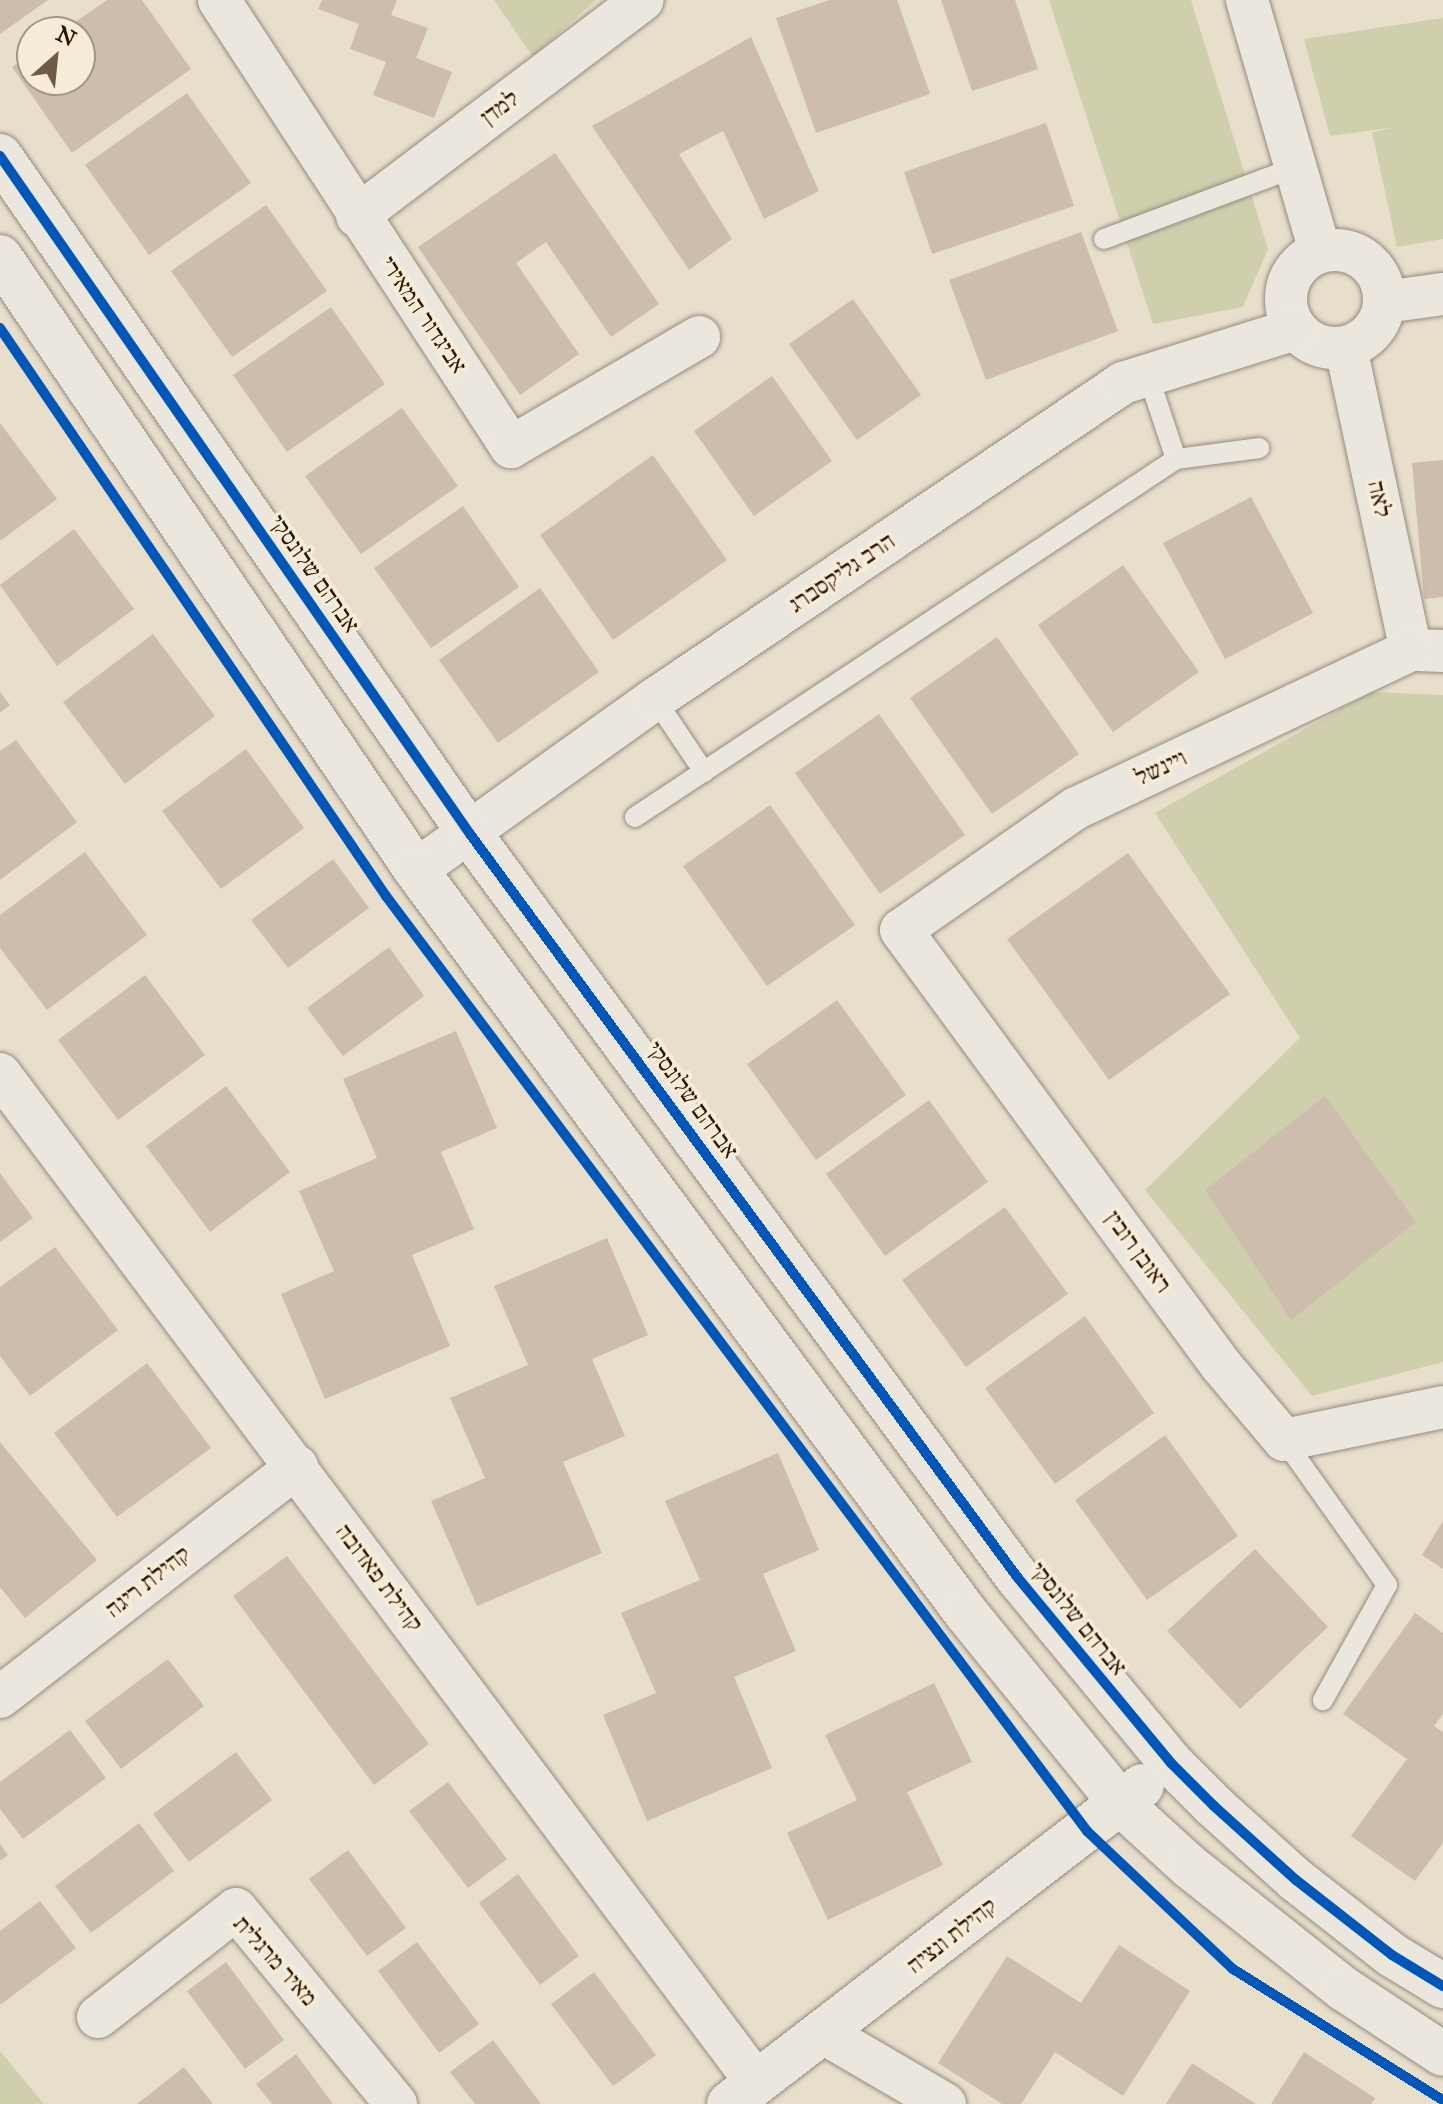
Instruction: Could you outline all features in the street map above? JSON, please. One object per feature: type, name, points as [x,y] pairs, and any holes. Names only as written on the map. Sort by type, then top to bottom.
[{"type":"street","name":"אביגדור המאירי","points":[[219,0],[357,216],[511,447],[699,337]]},
{"type":"street","name":"למדן","points":[[357,216],[643,0]]},
{"type":"street","points":[[1247,0],[1320,252]]},
{"type":"street","name":"אברהם שלונסקי","points":[[0,156],[470,834],[1018,1578],[1171,1763],[1296,1880],[1392,1955],[1443,1986]]},
{"type":"street","points":[[1320,252],[1361,257],[1380,277],[1385,302],[1369,336],[1346,348],[1318,345],[1295,329],[1286,300],[1288,285],[1295,271],[1320,252]]},
{"type":"street","points":[[0,257],[416,870],[966,1613],[1121,1804],[1190,1867],[1344,1989],[1443,2054]]},
{"type":"street","points":[[1385,302],[1443,294]]},
{"type":"street","name":"הרב גליקסברג","points":[[416,870],[655,699],[1123,383],[1295,329]]},
{"type":"street","name":"לאה","points":[[1346,348],[1427,651]]},
{"type":"street","name":"ויינשל","points":[[901,930],[1076,808],[1427,651]]},
{"type":"street","name":"ראובן רובין","points":[[901,930],[1220,1364],[1284,1440]]},
{"type":"street","name":"קהילת פאדובה","points":[[0,1074],[297,1467],[742,2093]]},
{"type":"street","points":[[1284,1440],[1443,1407]]},
{"type":"street","name":"קהילת ריגה","points":[[6,1680],[297,1467]]},
{"type":"street","name":"קהילת ונציה","points":[[742,2093],[825,2034],[1171,1763]]},
{"type":"street","name":"מאיר מרגלית","points":[[98,2017],[236,1909],[396,2104]]},
{"type":"street","points":[[825,2034],[945,2104]]},
{"type":"lane","points":[[1104,239],[1294,168]]},
{"type":"lane","points":[[1148,375],[1176,459]]},
{"type":"lane","points":[[635,817],[1176,459],[1259,448]]},
{"type":"lane","points":[[655,699],[704,772]]},
{"type":"lane","points":[[1284,1440],[1387,1585],[1323,1700]]},
{"type":"green space","points":[[494,0],[596,0],[533,57]]},
{"type":"green space","points":[[1049,0],[1191,0],[1268,249],[1243,307],[1153,324]]},
{"type":"green space","points":[[1443,18],[1443,239],[1397,247],[1372,132],[1396,127],[1330,136],[1304,39]]},
{"type":"green space","points":[[1371,692],[1443,695],[1443,1362],[1312,1396],[1145,1190],[1300,1038],[1155,813]]},
{"type":"green space","points":[[0,2051],[44,2104],[0,2104]]},
{"type":"building","points":[[0,0],[48,0],[25,16],[16,16],[16,23],[0,34]]},
{"type":"building","points":[[107,0],[142,0],[191,69],[72,153],[32,96],[96,96],[96,16],[84,16]]},
{"type":"building","points":[[322,0],[397,0],[391,15],[428,28],[416,58],[452,72],[434,118],[373,95],[386,62],[350,49],[359,24],[318,9]]},
{"type":"building","points":[[829,0],[897,0],[930,94],[816,133],[776,18]]},
{"type":"building","points":[[941,0],[1015,0],[1038,69],[972,91]]},
{"type":"building","points":[[751,37],[819,191],[764,219],[723,131],[679,154],[732,239],[689,270],[592,126]]},
{"type":"building","points":[[187,93],[251,183],[149,255],[85,165]]},
{"type":"building","points":[[1046,123],[1074,206],[932,254],[904,172]]},
{"type":"building","points":[[555,153],[659,304],[611,337],[546,242],[516,263],[579,354],[520,395],[418,247]]},
{"type":"building","points":[[266,205],[327,291],[232,357],[171,271]]},
{"type":"building","points":[[1081,232],[1118,331],[986,380],[949,280]]},
{"type":"building","points":[[853,299],[921,395],[857,440],[789,344]]},
{"type":"building","points":[[331,307],[385,384],[287,452],[233,375]]},
{"type":"building","points":[[772,376],[832,461],[754,516],[694,431]]},
{"type":"building","points":[[402,408],[458,486],[361,554],[305,476]]},
{"type":"building","points":[[0,423],[57,499],[0,541]]},
{"type":"building","points":[[653,455],[727,560],[613,640],[540,535]]},
{"type":"building","points":[[1443,460],[1443,597],[1424,599],[1412,463]]},
{"type":"building","points":[[1251,497],[1313,613],[1225,659],[1163,543]]},
{"type":"building","points":[[463,506],[519,587],[431,648],[374,568]]},
{"type":"building","points":[[74,529],[134,609],[57,666],[0,585]]},
{"type":"building","points":[[1123,565],[1199,672],[1113,732],[1038,625]]},
{"type":"building","points":[[540,588],[599,672],[498,743],[439,660]]},
{"type":"building","points":[[153,634],[215,716],[125,784],[63,702]]},
{"type":"building","points":[[997,637],[1079,754],[992,814],[910,698]]},
{"type":"building","points":[[0,692],[10,705],[0,713]]},
{"type":"building","points":[[879,714],[965,835],[880,894],[795,773]]},
{"type":"building","points":[[16,740],[77,822],[0,880],[0,751]]},
{"type":"building","points":[[246,749],[304,828],[221,889],[162,811]]},
{"type":"building","points":[[770,805],[855,925],[767,986],[683,866]]},
{"type":"building","points":[[85,852],[147,935],[47,1010],[0,948],[0,915]]},
{"type":"building","points":[[1128,853],[1230,994],[1109,1080],[1007,939]]},
{"type":"building","points":[[333,859],[369,908],[288,968],[251,920]]},
{"type":"building","points":[[389,947],[424,996],[343,1056],[307,1008]]},
{"type":"building","points":[[145,975],[205,1055],[118,1120],[58,1040]]},
{"type":"building","points":[[837,1000],[906,1095],[816,1160],[747,1064]]},
{"type":"building","points":[[456,1031],[497,1128],[441,1152],[474,1229],[412,1255],[450,1346],[325,1399],[281,1294],[334,1271],[299,1191],[377,1158],[343,1079]]},
{"type":"building","points":[[226,1086],[290,1172],[210,1232],[146,1146]]},
{"type":"building","points":[[1325,1096],[1416,1222],[1291,1320],[1205,1190]]},
{"type":"building","points":[[929,1100],[988,1182],[885,1256],[826,1174]]},
{"type":"building","points":[[0,1173],[33,1218],[0,1242]]},
{"type":"building","points":[[1005,1207],[1068,1294],[966,1367],[902,1280]]},
{"type":"building","points":[[607,1238],[648,1335],[592,1359],[625,1436],[563,1462],[602,1553],[477,1606],[431,1501],[485,1478],[450,1398],[528,1365],[494,1286]]},
{"type":"building","points":[[55,1247],[118,1330],[30,1396],[0,1356],[0,1287]]},
{"type":"building","points":[[1085,1316],[1154,1413],[1055,1484],[985,1388]]},
{"type":"building","points":[[147,1363],[211,1448],[117,1517],[54,1433]]},
{"type":"building","points":[[1165,1435],[1238,1536],[1147,1600],[1075,1500]]},
{"type":"building","points":[[0,1442],[97,1560],[25,1618],[0,1587]]},
{"type":"building","points":[[778,1453],[819,1550],[763,1574],[796,1651],[734,1677],[772,1768],[647,1821],[603,1715],[656,1693],[621,1613],[700,1580],[665,1501]]},
{"type":"building","points":[[1443,1521],[1443,1569],[1422,1555]]},
{"type":"building","points":[[1255,1549],[1328,1627],[1240,1709],[1167,1631]]},
{"type":"building","points":[[287,1556],[429,1744],[374,1785],[233,1596]]},
{"type":"building","points":[[1415,1613],[1443,1633],[1443,1714],[1434,1726],[1443,1732],[1443,1843],[1415,1881],[1351,1836],[1407,1759],[1343,1714]]},
{"type":"building","points":[[168,1659],[204,1706],[121,1769],[85,1721]]},
{"type":"building","points":[[934,1683],[972,1762],[907,1792],[943,1865],[828,1920],[787,1833],[857,1800],[825,1735]]},
{"type":"building","points":[[70,1730],[106,1778],[23,1839],[0,1809],[0,1782]]},
{"type":"building","points":[[236,1752],[272,1800],[189,1862],[153,1814]]},
{"type":"building","points":[[448,1782],[507,1859],[468,1888],[409,1811]]},
{"type":"building","points":[[139,1823],[174,1871],[91,1933],[55,1886]]},
{"type":"building","points":[[0,1844],[8,1855],[0,1861]]},
{"type":"building","points":[[348,1850],[406,1928],[367,1956],[309,1879]]},
{"type":"building","points":[[518,1874],[579,1956],[540,1985],[479,1903]]},
{"type":"building","points":[[40,1901],[76,1948],[0,2005],[0,1931]]},
{"type":"building","points":[[417,1942],[479,2024],[439,2053],[378,1971]]},
{"type":"building","points":[[1119,1945],[1190,1991],[1123,2096],[1055,2052],[1021,2104],[1002,2104],[938,2063],[1007,1956],[1081,2003]]},
{"type":"building","points":[[226,1962],[284,2040],[245,2069],[187,1991]]},
{"type":"building","points":[[594,1972],[656,2055],[613,2086],[551,2004]]},
{"type":"building","points":[[493,2040],[541,2104],[475,2104],[450,2072]]},
{"type":"building","points":[[1304,2052],[1375,2098],[1371,2104],[1271,2104]]},
{"type":"building","points":[[296,2054],[333,2104],[272,2104],[256,2084]]},
{"type":"building","points":[[1192,2063],[1256,2104],[1166,2104]]},
{"type":"building","points":[[184,2067],[213,2104],[137,2104]]},
{"type":"cycle path","points":[[0,156],[470,834],[1018,1578],[1171,1763],[1214,1806],[1296,1880],[1392,1955],[1443,1986]]},
{"type":"cycle path","points":[[0,328],[386,896],[1087,1831],[1233,1969],[1443,2100]]}]
